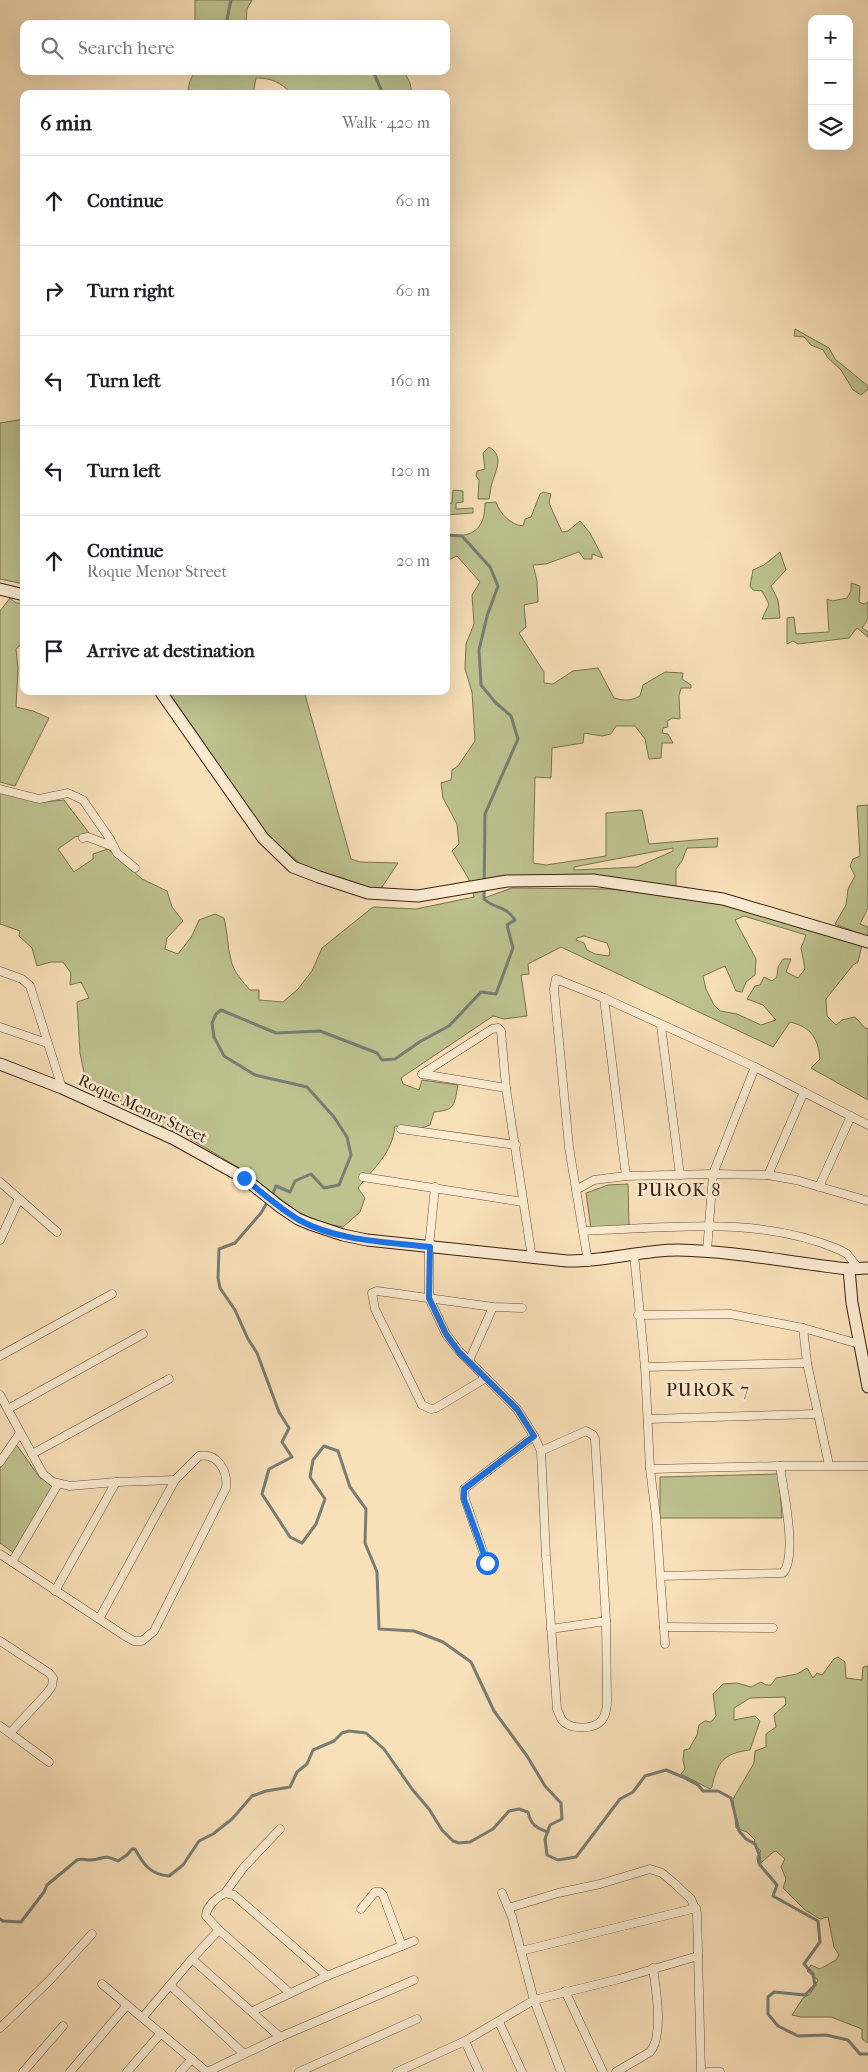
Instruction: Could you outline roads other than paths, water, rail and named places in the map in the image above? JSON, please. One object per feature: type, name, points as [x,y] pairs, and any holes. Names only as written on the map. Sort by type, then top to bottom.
[{"type":"street","points":[[0,589],[20,594]]},
{"type":"street","points":[[163,695],[263,838],[293,867],[368,893],[418,896],[507,881],[593,880],[723,899],[868,942]]},
{"type":"street","points":[[0,789],[39,799],[68,793],[83,800],[117,853],[135,868]]},
{"type":"street","points":[[83,838],[88,837],[114,847]]},
{"type":"street","points":[[0,971],[22,979],[30,986],[62,1088]]},
{"type":"street","points":[[588,1262],[569,1147],[554,982],[556,979],[604,998],[755,1067],[868,1124]]},
{"type":"street","points":[[604,998],[626,1176]]},
{"type":"street","points":[[662,1026],[680,1175]]},
{"type":"street","points":[[0,1027],[47,1043]]},
{"type":"street","points":[[506,1088],[422,1074],[495,1028],[501,1031],[506,1088],[532,1258]]},
{"type":"street","name":"Roque Menor Street","points":[[0,1064],[62,1088],[142,1123],[244,1178],[298,1219],[343,1235],[430,1247],[588,1262],[666,1250],[706,1251],[859,1269]]},
{"type":"street","points":[[706,1251],[713,1174],[755,1067]]},
{"type":"street","points":[[768,1175],[804,1092]]},
{"type":"street","points":[[819,1187],[851,1116]]},
{"type":"street","points":[[401,1129],[516,1145]]},
{"type":"street","points":[[576,1190],[594,1180],[626,1176],[768,1175],[868,1201]]},
{"type":"street","points":[[363,1178],[523,1202]]},
{"type":"street","points":[[0,1182],[57,1232]]},
{"type":"street","points":[[435,1188],[430,1247],[429,1298],[446,1334],[459,1352],[517,1409],[541,1451],[556,1697],[561,1720],[574,1727],[588,1726],[598,1723],[606,1710],[606,1621],[597,1451],[593,1435],[586,1431],[541,1451]]},
{"type":"street","points":[[0,1240],[19,1199]]},
{"type":"street","points":[[583,1232],[708,1226],[752,1227],[777,1231],[840,1250],[847,1254],[859,1269],[850,1289],[868,1387]]},
{"type":"street","points":[[634,1254],[638,1315],[645,1367],[650,1469],[661,1576],[665,1644]]},
{"type":"street","points":[[486,1378],[436,1408],[426,1408],[419,1400],[375,1309],[372,1292],[377,1291],[492,1307],[522,1308]]},
{"type":"street","points":[[0,1356],[112,1294]]},
{"type":"street","points":[[469,1361],[492,1307]]},
{"type":"street","points":[[638,1315],[730,1314],[803,1328],[860,1344]]},
{"type":"street","points":[[803,1328],[816,1414],[829,1465]]},
{"type":"street","points":[[8,1409],[143,1334]]},
{"type":"street","points":[[645,1367],[807,1363]]},
{"type":"street","points":[[32,1454],[169,1379]]},
{"type":"street","points":[[0,1395],[42,1474],[47,1479],[58,1484],[83,1486],[116,1482],[176,1480]]},
{"type":"street","points":[[648,1419],[816,1414]]},
{"type":"street","points":[[0,1462],[20,1433]]},
{"type":"street","points":[[487,1563],[464,1499],[464,1489],[534,1436]]},
{"type":"street","points":[[0,1554],[55,1591],[99,1619],[134,1641],[142,1641],[154,1631],[226,1488],[227,1477],[224,1468],[215,1459],[204,1455],[199,1456],[176,1480],[99,1619]]},
{"type":"street","points":[[650,1469],[829,1465],[868,1466]]},
{"type":"street","points":[[661,1576],[783,1573],[788,1566],[790,1544],[780,1466]]},
{"type":"street","points":[[55,1591],[116,1482]]},
{"type":"street","points":[[12,1562],[58,1484]]},
{"type":"street","points":[[551,1629],[606,1621]]},
{"type":"street","points":[[664,1627],[773,1628]]},
{"type":"street","points":[[0,1641],[49,1673],[53,1678],[52,1686],[47,1693],[10,1733]]},
{"type":"street","points":[[0,1726],[50,1762]]},
{"type":"street","points":[[280,1829],[244,1867],[225,1893],[220,1895],[205,1913],[220,1930],[290,1993]]},
{"type":"street","points":[[509,1908],[650,1869],[662,1874],[675,1884],[696,1908],[700,2072]]},
{"type":"street","points":[[361,1909],[375,1892],[380,1892],[384,1895],[402,1946]]},
{"type":"street","points":[[225,1893],[234,1895],[327,1976]]},
{"type":"street","points":[[502,1893],[509,1908],[534,2000],[561,2072]]},
{"type":"street","points":[[521,1951],[696,1908]]},
{"type":"street","points":[[143,2017],[192,1958],[220,1930]]},
{"type":"street","points":[[0,2028],[49,1981],[92,1934]]},
{"type":"street","points":[[253,2010],[327,1976],[414,1941]]},
{"type":"street","points":[[397,2072],[465,2041],[534,2000],[698,1956]]},
{"type":"street","points":[[192,1958],[253,2010],[280,2037]]},
{"type":"street","points":[[616,2072],[654,2047],[656,2041],[657,2008],[653,1968]]},
{"type":"street","points":[[102,1984],[207,2072],[280,2037],[414,1980]]},
{"type":"street","points":[[170,1985],[244,2054]]},
{"type":"street","points":[[565,1991],[603,2072]]},
{"type":"street","points":[[70,2072],[127,2005]]},
{"type":"street","points":[[299,2072],[417,2019]]},
{"type":"street","points":[[499,2022],[522,2072]]},
{"type":"street","points":[[23,2072],[63,2026]]},
{"type":"street","points":[[127,2072],[161,2033]]},
{"type":"street","points":[[465,2041],[479,2072]]},
{"type":"street","points":[[180,2072],[192,2059]]},
{"type":"street","points":[[708,2072],[711,2070],[720,2072]]},
{"type":"waterway","points":[[227,20],[231,0]]},
{"type":"waterway","points":[[375,75],[381,90]]},
{"type":"waterway","points":[[272,1196],[276,1186],[290,1192],[295,1181],[311,1174],[324,1188],[339,1185],[351,1155],[347,1137],[334,1117],[307,1087],[255,1075],[224,1056],[214,1037],[212,1023],[216,1014],[221,1010],[276,1033],[320,1031],[377,1053],[382,1060],[395,1059],[421,1041],[449,1026],[481,992],[496,994],[513,948],[507,925],[515,920],[504,909],[492,905],[484,899],[485,814],[518,739],[511,716],[495,702],[481,685],[479,650],[487,616],[498,586],[490,567],[462,536],[450,535]]},
{"type":"waterway","points":[[268,1201],[261,1213],[235,1243],[219,1249],[218,1278],[220,1288],[235,1310],[248,1339],[257,1353],[279,1412],[289,1428],[282,1442],[292,1457],[269,1469],[262,1494],[290,1537],[302,1543],[316,1524],[325,1499],[310,1477],[313,1460],[324,1446],[338,1451],[350,1487],[366,1509],[365,1543],[377,1572],[379,1629],[414,1631],[443,1642],[471,1662],[494,1711],[527,1756],[545,1786],[561,1803],[562,1819],[550,1825],[545,1839],[547,1855],[558,1860],[576,1857],[620,1799],[633,1792],[645,1776],[666,1770],[698,1785],[703,1791],[718,1791],[731,1798],[739,1831],[746,1839],[755,1844],[759,1854],[760,1865],[777,1885],[773,1896],[818,1921],[820,1942],[804,1964],[813,1974],[815,1985],[805,1995],[774,1992],[768,1997],[768,2014],[778,2026],[798,2036],[826,2035],[848,2040],[860,2054],[868,2054]]},
{"type":"waterway","points":[[0,1919],[3,1921],[21,1922],[44,1892],[47,1885],[79,1859],[95,1860],[106,1857],[118,1861],[132,1849],[135,1849],[148,1868],[169,1876],[183,1865],[199,1841],[213,1834],[232,1819],[252,1796],[266,1791],[290,1787],[297,1772],[307,1764],[313,1750],[334,1741],[342,1733],[349,1731],[366,1733],[384,1749],[412,1789],[429,1809],[442,1830],[453,1841],[459,1843],[470,1842],[493,1829],[509,1811],[519,1809],[528,1812],[535,1825],[548,1832]]},
{"type":"district","name":"PUROK 8","points":[[679,1190]]},
{"type":"district","name":"PUROK 7","points":[[708,1390]]}]
